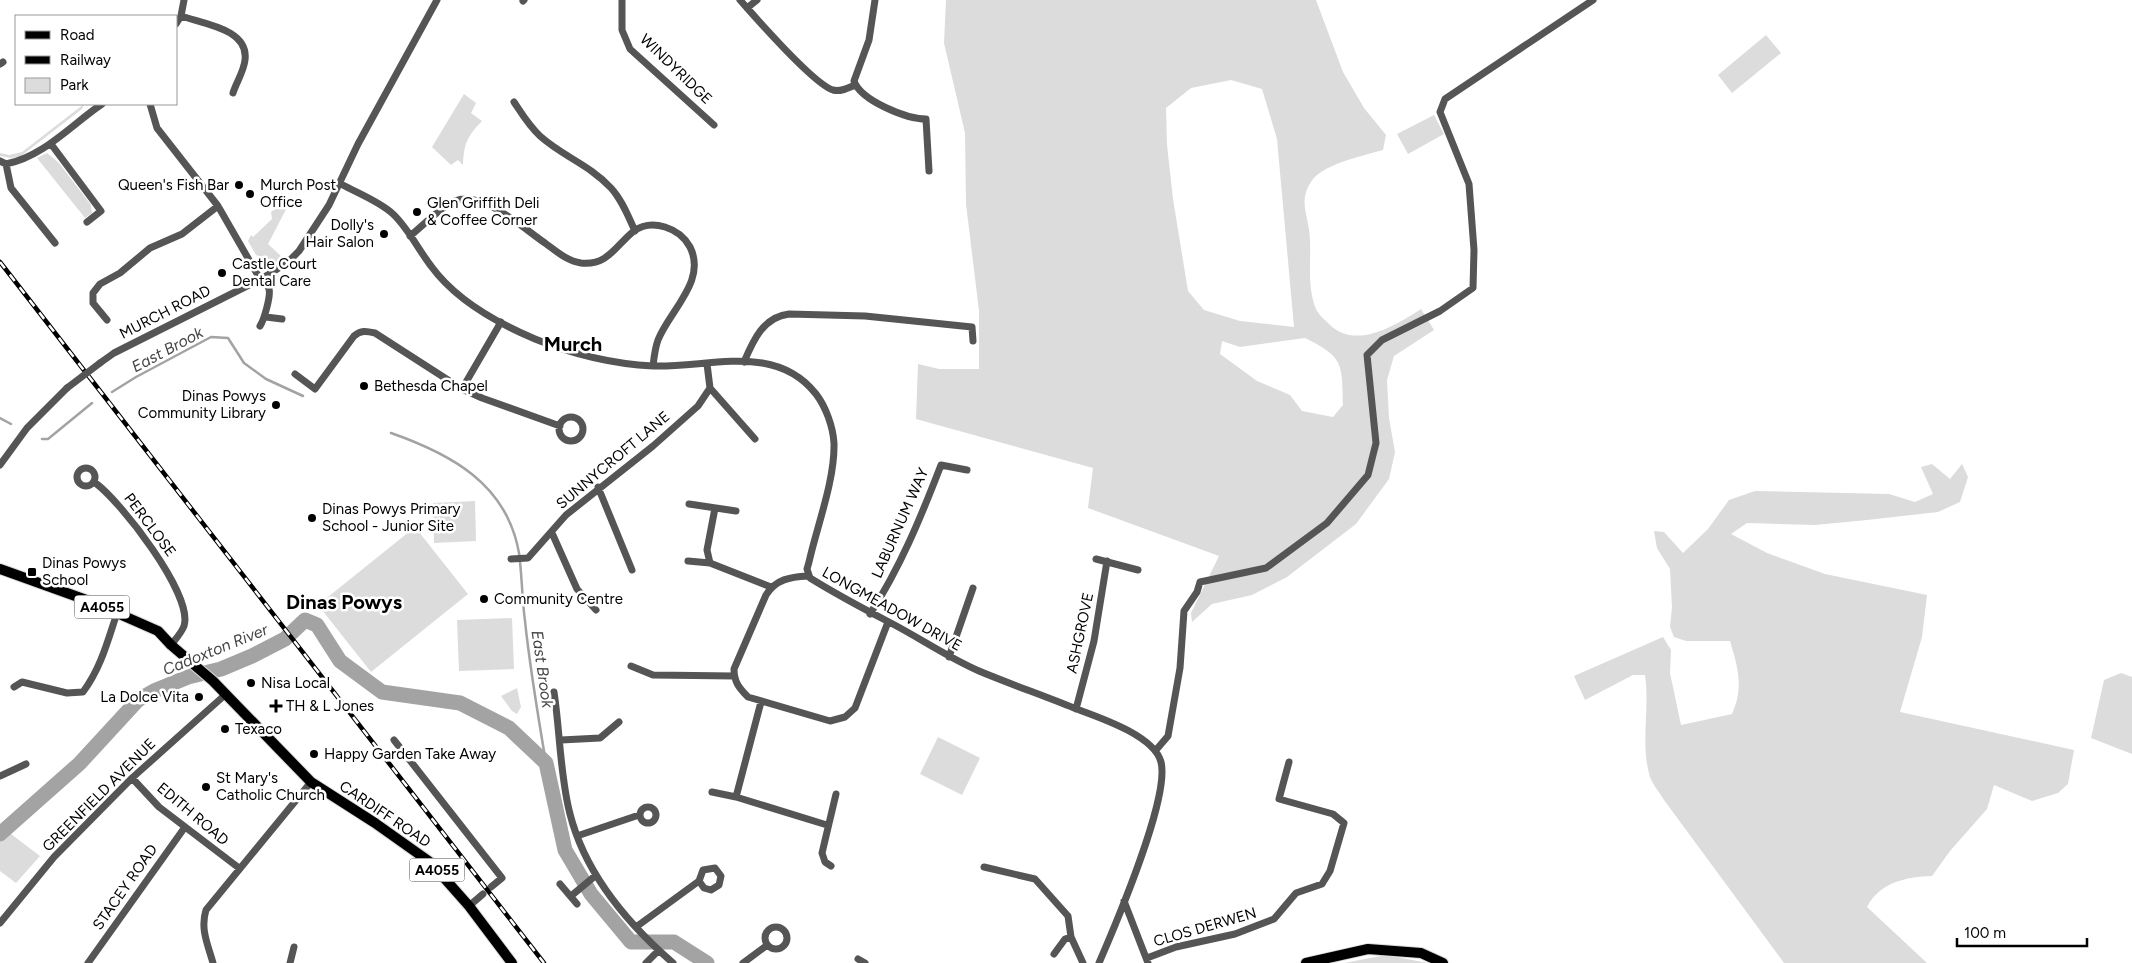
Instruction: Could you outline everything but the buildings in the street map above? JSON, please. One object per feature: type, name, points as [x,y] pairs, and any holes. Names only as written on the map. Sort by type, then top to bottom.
[{"type":"main road","name":"CARDIFF ROAD","points":[[0,569],[117,613],[158,631],[171,645],[213,681],[311,782],[375,822],[430,862],[469,906],[512,963]]},
{"type":"main road","points":[[1306,963],[1368,948],[1422,953],[1443,963]]},
{"type":"street","points":[[178,21],[181,16],[184,0]]},
{"type":"street","name":"MURCH ROAD","points":[[0,465],[27,428],[67,388],[100,363],[114,353],[262,279],[288,262],[299,251],[340,184],[358,144],[436,0]]},
{"type":"street","name":"WINDYRIDGE","points":[[622,0],[622,30],[630,49],[714,125]]},
{"type":"street","points":[[740,0],[783,48],[827,88],[839,91],[855,85]]},
{"type":"street","points":[[747,8],[757,0]]},
{"type":"street","points":[[875,0],[869,40],[863,60],[854,77],[855,85],[871,99],[899,115],[926,120],[929,171]]},
{"type":"street","points":[[1099,963],[1124,901],[1161,793],[1163,771],[1156,750],[1168,736],[1174,712],[1184,611],[1197,592],[1200,582],[1266,568],[1327,522],[1368,475],[1376,443],[1367,355],[1382,340],[1440,311],[1473,288],[1474,250],[1469,184],[1440,112],[1445,99],[1593,0]]},
{"type":"street","points":[[181,16],[234,34],[244,45],[245,61],[233,93]]},
{"type":"street","points":[[514,102],[528,124],[540,136],[592,170],[612,190],[624,207],[634,231]]},
{"type":"street","points":[[55,243],[10,188],[3,163],[21,161],[51,144],[97,105]]},
{"type":"street","points":[[150,105],[157,128],[218,206],[269,289],[266,317],[260,326]]},
{"type":"street","points":[[51,144],[101,211],[87,222]]},
{"type":"street","name":"LONGMEADOW DRIVE","points":[[340,184],[393,214],[431,266],[447,284],[472,305],[534,339],[573,352],[631,364],[653,366],[767,362],[779,366],[802,381],[818,397],[829,420],[834,442],[833,459],[809,562],[808,576],[870,614],[888,622],[949,657],[1076,708],[1142,739],[1156,750]]},
{"type":"street","points":[[410,236],[452,202],[472,199],[488,204],[574,261],[591,263],[607,258],[634,231],[648,226],[668,227],[686,241],[694,258],[695,267],[689,288],[658,339],[653,366]]},
{"type":"street","points":[[107,320],[93,303],[93,293],[100,284],[120,272],[150,248],[182,234],[218,206]]},
{"type":"street","points":[[744,362],[765,324],[778,316],[789,314],[865,316],[972,327],[973,341]]},
{"type":"street","points":[[266,317],[282,319]]},
{"type":"street","points":[[462,389],[501,322]]},
{"type":"street","points":[[295,374],[315,389],[349,342],[359,332],[365,331],[375,333],[462,389],[560,426]]},
{"type":"street","points":[[707,364],[710,388],[755,439]]},
{"type":"street","name":"SUNNYCROFT LANE","points":[[511,560],[528,558],[566,515],[653,446],[698,406],[710,388]]},
{"type":"street","name":"LABURNUM WAY","points":[[870,614],[889,585],[909,542],[940,465],[967,470]]},
{"type":"street","name":"PERCLOSE","points":[[94,482],[107,491],[161,558],[184,611],[184,626],[171,645]]},
{"type":"street","points":[[598,488],[632,570]]},
{"type":"street","points":[[689,504],[736,511]]},
{"type":"street","points":[[710,563],[707,550],[715,508]]},
{"type":"street","points":[[552,533],[576,589],[596,610]]},
{"type":"street","points":[[1096,559],[1138,570]]},
{"type":"street","points":[[688,561],[710,563],[771,587]]},
{"type":"street","name":"ASHGROVE","points":[[1076,708],[1094,641],[1107,562]]},
{"type":"street","points":[[808,576],[788,578],[771,587],[737,662],[734,676],[740,690],[748,697],[830,721],[844,717],[855,708],[888,622]]},
{"type":"street","points":[[949,657],[973,588]]},
{"type":"street","points":[[14,687],[22,682],[67,693],[83,692],[93,679],[102,659],[117,613]]},
{"type":"street","points":[[631,666],[653,675],[734,676]]},
{"type":"street","points":[[554,692],[569,812],[577,836],[595,876],[636,927],[658,951],[673,963]]},
{"type":"street","name":"GREENFIELD AVENUE","points":[[0,923],[54,857],[132,778],[226,694]]},
{"type":"street","points":[[736,797],[761,702]]},
{"type":"street","points":[[561,740],[600,738],[619,722]]},
{"type":"street","points":[[394,740],[502,878],[491,887]]},
{"type":"street","name":"CLOS DERWEN","points":[[1148,960],[1176,947],[1235,934],[1261,926],[1274,919],[1296,893],[1322,884],[1330,871],[1344,823],[1333,814],[1279,800],[1289,762]]},
{"type":"street","points":[[0,776],[26,764]]},
{"type":"street","name":"EDITH ROAD","points":[[132,778],[159,808],[239,868]]},
{"type":"street","points":[[213,963],[203,921],[206,910],[311,782]]},
{"type":"street","points":[[712,792],[736,797],[827,825]]},
{"type":"street","points":[[831,866],[825,862],[822,855],[827,825],[836,794]]},
{"type":"street","points":[[577,836],[639,815]]},
{"type":"street","name":"STACEY ROAD","points":[[88,963],[185,827]]},
{"type":"street","points":[[984,867],[998,868],[1035,879],[1068,916],[1072,937],[1083,963]]},
{"type":"street","points":[[571,896],[595,876]]},
{"type":"street","points":[[636,927],[699,881]]},
{"type":"street","points":[[560,884],[577,904]]},
{"type":"street","points":[[469,906],[483,894]]},
{"type":"street","points":[[1124,901],[1148,960]]},
{"type":"street","points":[[1054,954],[1065,939],[1072,937]]},
{"type":"street","points":[[743,963],[766,946]]},
{"type":"street","points":[[290,963],[294,947]]},
{"type":"street","points":[[646,963],[658,951]]},
{"type":"street","points":[[858,959],[866,963]]},
{"type":"green space","points":[[946,0],[1316,0],[1343,72],[1364,108],[1386,135],[1383,150],[1326,169],[1313,179],[1308,187],[1305,195],[1305,209],[1309,232],[1310,284],[1313,301],[1318,313],[1328,323],[1338,331],[1350,335],[1374,333],[1399,322],[1421,309],[1434,330],[1394,356],[1387,380],[1389,418],[1395,452],[1389,479],[1356,524],[1287,577],[1252,595],[1212,604],[1192,622],[1191,613],[1219,556],[1088,508],[1093,468],[916,419],[918,364],[939,369],[979,369],[979,311],[966,204],[965,133],[944,43]],"holes":[[[1231,80],[1262,89],[1277,139],[1294,327],[1240,321],[1204,310],[1188,291],[1173,199],[1167,145],[1166,108],[1191,88]],[[1305,338],[1334,357],[1341,371],[1343,405],[1333,417],[1302,411],[1290,395],[1257,381],[1220,354],[1222,341],[1240,347]]]},
{"type":"green space","points":[[1766,35],[1781,53],[1732,93],[1718,75]]},
{"type":"green space","points":[[464,94],[476,103],[471,113],[482,121],[467,141],[463,165],[458,160],[451,165],[432,147]]},
{"type":"green space","points":[[84,105],[82,109],[21,156],[11,158],[0,156],[0,153],[9,155],[22,152]]},
{"type":"green space","points":[[1434,115],[1444,134],[1408,154],[1397,134]]},
{"type":"green space","points":[[47,153],[59,163],[91,205],[92,213],[85,218],[37,158]]},
{"type":"green space","points":[[293,196],[268,244],[282,257],[276,262],[256,255],[248,241],[251,235],[253,237],[272,219],[271,212]]},
{"type":"green space","points":[[1932,464],[1950,479],[1962,464],[1968,477],[1960,502],[1938,512],[1815,525],[1747,523],[1731,534],[1767,553],[1825,574],[1927,595],[1922,637],[1900,712],[2074,750],[2068,784],[2058,793],[2032,801],[1994,785],[1987,809],[1950,851],[1932,876],[1903,880],[1886,886],[1872,899],[1867,907],[1927,963],[1784,963],[1651,780],[1647,765],[1645,739],[1645,675],[1633,675],[1585,700],[1574,676],[1663,637],[1671,650],[1670,673],[1681,725],[1732,714],[1738,695],[1739,678],[1730,641],[1686,641],[1674,637],[1670,627],[1672,607],[1670,569],[1657,548],[1654,531],[1664,532],[1683,553],[1708,529],[1729,500],[1755,491],[1889,494],[1915,502],[1933,494],[1921,467]]},
{"type":"green space","points":[[475,501],[476,541],[434,543],[433,503]]},
{"type":"green space","points":[[415,527],[468,594],[371,672],[318,605]]},
{"type":"green space","points":[[512,618],[514,669],[459,671],[457,620]]},
{"type":"green space","points":[[2121,673],[2132,677],[2132,754],[2091,738],[2104,680]]},
{"type":"green space","points":[[517,688],[521,707],[517,714],[512,711],[501,696]]},
{"type":"green space","points":[[938,737],[980,758],[962,795],[920,774]]},
{"type":"green space","points":[[7,831],[40,856],[16,883],[0,871],[0,837]]},
{"type":"green space","points":[[1386,955],[1428,963],[1344,963]]},
{"type":"waterway","name":"East Brook","points":[[112,392],[211,337],[228,338],[244,363],[266,379],[303,396]]},
{"type":"waterway","name":"East Brook","points":[[42,439],[48,439],[92,403]]},
{"type":"waterway","name":"East Brook","points":[[0,418],[11,424]]},
{"type":"waterway","name":"East Brook","points":[[391,433],[435,451],[473,475],[489,490],[502,508],[513,529],[519,553],[529,657],[546,763]]},
{"type":"waterway","name":"Cadoxton River","points":[[0,834],[79,764],[138,700],[188,677],[221,669],[252,656],[285,639],[305,620],[317,625],[340,661],[382,692],[460,703],[509,728],[546,763],[565,850],[591,894],[631,942],[674,942],[707,963]]},
{"type":"railway","points":[[0,262],[544,963]]},
{"type":"place","name":"Queen's Fish Bar","points":[[239,185]]},
{"type":"place","name":"Murch Post Office","points":[[250,194]]},
{"type":"place","name":"Glen Griffith Deli & Coffee Corner","points":[[417,212]]},
{"type":"place","name":"Dolly's Hair Salon","points":[[384,234]]},
{"type":"place","name":"Castle Court Dental Care","points":[[222,273]]},
{"type":"place","name":"Bethesda Chapel","points":[[364,386]]},
{"type":"place","name":"Dinas Powys Community Library","points":[[276,405]]},
{"type":"place","name":"Dinas Powys Primary School - Junior Site","points":[[312,518]]},
{"type":"place","name":"Dinas Powys School","points":[[32,572]]},
{"type":"place","name":"Community Centre","points":[[484,599]]},
{"type":"place","name":"Nisa Local","points":[[251,683]]},
{"type":"place","name":"La Dolce Vita","points":[[199,697]]},
{"type":"place","name":"TH & L Jones","points":[[276,706]]},
{"type":"place","name":"Texaco","points":[[225,729]]},
{"type":"place","name":"Happy Garden Take Away","points":[[314,754]]},
{"type":"place","name":"St Mary's Catholic Church","points":[[206,787]]},
{"type":"district","name":"Murch","points":[[573,344]]},
{"type":"district","name":"Dinas Powys","points":[[344,602]]}]
